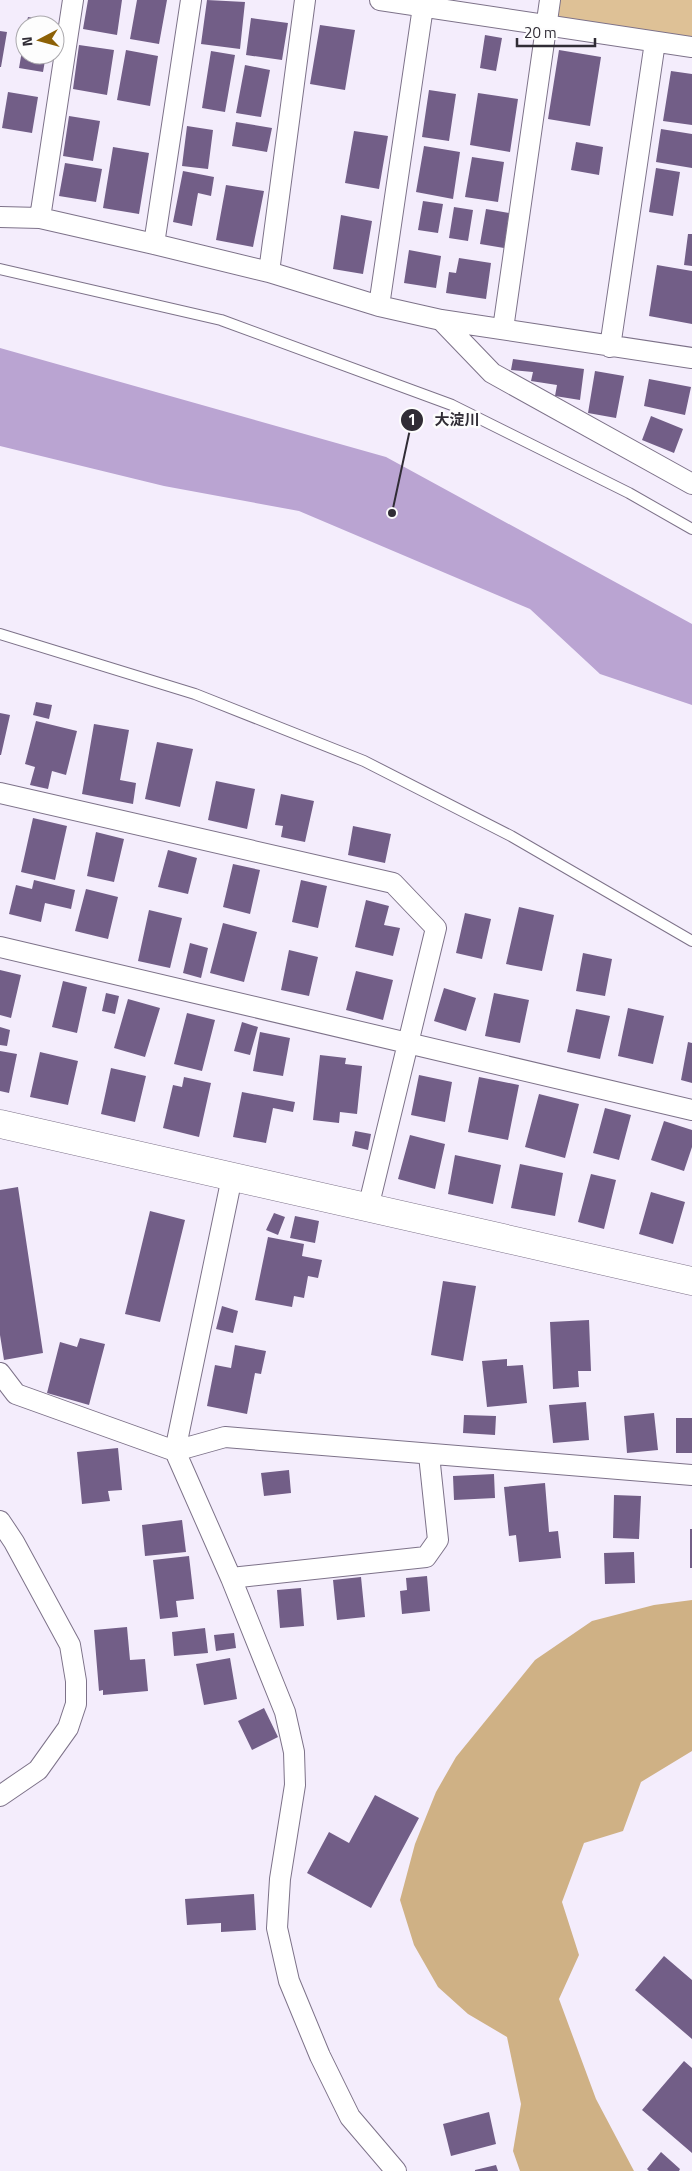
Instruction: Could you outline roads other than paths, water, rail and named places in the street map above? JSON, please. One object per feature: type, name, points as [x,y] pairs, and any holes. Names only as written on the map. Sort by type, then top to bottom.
[{"type":"street","points":[[40,218],[73,0]]},
{"type":"street","points":[[154,244],[190,0]]},
{"type":"street","points":[[268,272],[306,0]]},
{"type":"street","points":[[380,0],[423,4],[546,26],[692,47]]},
{"type":"street","points":[[503,328],[550,0]]},
{"type":"street","points":[[379,306],[423,4]]},
{"type":"street","points":[[610,347],[655,42]]},
{"type":"street","points":[[0,217],[40,218],[154,244],[268,272],[379,306],[441,320],[692,358]]},
{"type":"street","points":[[441,320],[492,373],[692,484]]},
{"type":"street","points":[[0,792],[393,883],[436,928],[368,1208]]},
{"type":"street","points":[[0,947],[409,1045],[692,1110]]},
{"type":"street","points":[[0,1124],[692,1281]]},
{"type":"street","points":[[232,1177],[175,1451],[231,1578],[285,1712],[294,1752],[295,1785],[280,1879],[277,1928],[289,1981],[320,2056],[350,2117],[396,2171]]},
{"type":"street","points":[[0,1373],[16,1394],[175,1451],[224,1438],[692,1475]]},
{"type":"street","points":[[231,1578],[426,1557],[438,1540],[430,1455]]},
{"type":"street","points":[[0,1521],[14,1542],[70,1645],[76,1681],[76,1704],[68,1728],[38,1770],[0,1796]]},
{"type":"lane","points":[[0,269],[221,320],[443,402],[629,492],[692,529]]},
{"type":"lane","points":[[0,634],[195,694],[364,761],[511,836],[692,941]]},
{"type":"place","name":"大淀川","points":[[392,513]]}]
